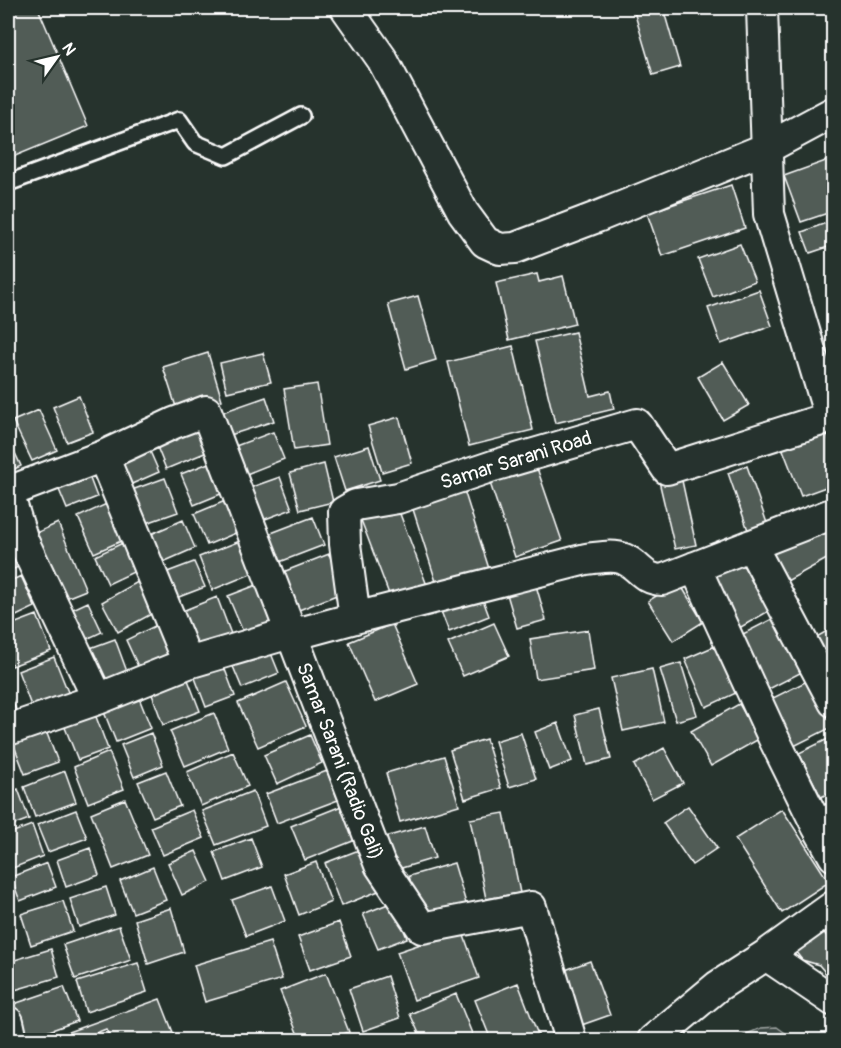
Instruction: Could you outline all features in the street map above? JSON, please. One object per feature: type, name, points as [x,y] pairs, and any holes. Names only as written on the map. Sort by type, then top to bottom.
[{"type":"street","points":[[346,8],[382,58],[464,212],[485,242],[500,249],[515,248],[587,221],[767,148],[834,112]]},
{"type":"street","points":[[762,8],[769,214],[832,417]]},
{"type":"street","points":[[98,699],[23,541],[8,493],[103,456],[174,423],[206,411],[290,633]]},
{"type":"street","name":"Samar Sarani Road","points":[[355,618],[345,544],[344,512],[356,505],[398,498],[493,466],[637,424],[667,468],[832,417]]},
{"type":"street","points":[[103,456],[188,663]]},
{"type":"street","points":[[8,730],[98,699],[188,663],[290,633],[307,631],[585,559],[615,557],[626,560],[643,575],[653,580],[662,580],[834,513]]},
{"type":"street","points":[[751,545],[834,702]]},
{"type":"street","points":[[695,567],[774,739],[825,822],[834,856]]},
{"type":"street","name":"Samar Sarani (Radio Gali)","points":[[290,633],[380,865],[422,928],[531,907],[571,1041]]},
{"type":"street","points":[[653,1041],[718,986],[834,906]]},
{"type":"street","points":[[766,955],[834,1001]]},
{"type":"street","points":[[8,1022],[12,1041]]},
{"type":"lane","points":[[8,183],[179,120],[195,143],[226,156],[301,116]]},
{"type":"shaded area","points":[[777,1027],[795,1040],[733,1040],[761,1028]]},
{"type":"building","points":[[8,8],[38,8],[88,126],[8,159]]},
{"type":"building","points":[[633,8],[663,8],[680,67],[653,75]]},
{"type":"building","points":[[834,158],[834,211],[801,222],[784,176]]},
{"type":"building","points":[[731,185],[745,228],[662,256],[647,213]]},
{"type":"building","points":[[834,220],[834,245],[810,253],[802,232]]},
{"type":"building","points":[[740,244],[755,281],[713,297],[698,259]]},
{"type":"building","points":[[537,274],[539,282],[563,276],[575,324],[509,340],[496,283]]},
{"type":"building","points":[[759,290],[772,326],[721,344],[708,308]]},
{"type":"building","points":[[418,296],[436,360],[406,369],[388,304]]},
{"type":"building","points":[[575,332],[590,396],[610,391],[614,409],[555,423],[535,341]]},
{"type":"building","points":[[513,346],[533,430],[469,446],[448,362]]},
{"type":"building","points":[[208,353],[222,400],[178,413],[163,367]]},
{"type":"building","points":[[263,353],[271,382],[227,392],[220,363]]},
{"type":"building","points":[[723,362],[749,405],[723,420],[698,377]]},
{"type":"building","points":[[317,384],[327,445],[294,450],[284,389]]},
{"type":"building","points":[[79,396],[93,432],[67,442],[53,407]]},
{"type":"building","points":[[266,397],[274,421],[224,437],[217,414]]},
{"type":"building","points":[[39,410],[57,450],[32,461],[13,421]]},
{"type":"building","points":[[399,417],[412,463],[382,472],[368,426]]},
{"type":"building","points":[[200,419],[212,450],[166,469],[153,437]]},
{"type":"building","points":[[824,426],[834,451],[834,484],[801,496],[780,442]]},
{"type":"building","points":[[273,432],[284,459],[244,475],[233,447]]},
{"type":"building","points":[[8,438],[21,466],[8,472]]},
{"type":"building","points":[[146,442],[159,472],[125,487],[112,458]]},
{"type":"building","points":[[369,446],[380,480],[345,491],[334,457]]},
{"type":"building","points":[[216,460],[228,491],[194,505],[181,474]]},
{"type":"building","points":[[324,464],[333,502],[300,510],[290,473]]},
{"type":"building","points":[[747,466],[768,526],[749,533],[728,473]]},
{"type":"building","points":[[86,468],[97,497],[67,509],[55,480]]},
{"type":"building","points":[[537,468],[562,541],[515,557],[490,483]]},
{"type":"building","points":[[681,476],[696,545],[675,549],[659,481]]},
{"type":"building","points":[[280,477],[292,509],[260,521],[249,488]]},
{"type":"building","points":[[165,478],[178,512],[141,525],[129,491]]},
{"type":"building","points":[[463,487],[491,575],[439,591],[411,503]]},
{"type":"building","points":[[230,499],[243,530],[207,545],[194,514]]},
{"type":"building","points":[[111,502],[128,538],[94,553],[78,517]]},
{"type":"building","points":[[397,506],[428,588],[392,602],[361,520]]},
{"type":"building","points":[[313,517],[324,545],[277,563],[266,535]]},
{"type":"building","points":[[183,520],[195,548],[154,566],[142,538]]},
{"type":"building","points":[[819,520],[834,545],[834,555],[787,581],[769,549]]},
{"type":"building","points":[[58,523],[86,590],[61,600],[34,534]]},
{"type":"building","points":[[245,539],[258,571],[212,590],[199,557]]},
{"type":"building","points":[[129,540],[142,568],[108,584],[95,556]]},
{"type":"building","points":[[8,544],[18,567],[8,572]]},
{"type":"building","points":[[329,554],[344,592],[294,612],[278,574]]},
{"type":"building","points":[[739,558],[769,611],[734,631],[703,578]]},
{"type":"building","points":[[194,562],[205,587],[171,600],[162,574]]},
{"type":"building","points":[[533,575],[546,620],[517,628],[504,584]]},
{"type":"building","points":[[21,576],[35,607],[8,620],[8,582]]},
{"type":"building","points":[[143,579],[159,610],[118,632],[102,602]]},
{"type":"building","points":[[679,582],[703,622],[673,641],[648,601]]},
{"type":"building","points":[[262,583],[278,621],[244,634],[228,596]]},
{"type":"building","points":[[479,589],[489,616],[449,632],[439,606]]},
{"type":"building","points":[[217,597],[231,634],[190,651],[175,614]]},
{"type":"building","points":[[88,602],[102,632],[76,644],[62,614]]},
{"type":"building","points":[[37,615],[51,651],[12,666],[8,654],[8,626]]},
{"type":"building","points":[[774,618],[802,672],[765,691],[737,637]]},
{"type":"building","points":[[161,623],[178,659],[142,675],[126,640]]},
{"type":"building","points":[[494,623],[509,656],[463,676],[448,643]]},
{"type":"building","points":[[392,624],[418,684],[375,702],[349,642]]},
{"type":"building","points":[[834,627],[834,658],[827,662],[813,639]]},
{"type":"building","points":[[588,630],[594,670],[536,679],[530,639]]},
{"type":"building","points":[[115,639],[129,677],[97,689],[82,651]]},
{"type":"building","points":[[266,641],[279,673],[242,688],[229,657]]},
{"type":"building","points":[[715,646],[736,693],[706,707],[685,659]]},
{"type":"building","points":[[54,657],[70,697],[33,711],[18,671]]},
{"type":"building","points":[[221,659],[235,696],[206,707],[192,670]]},
{"type":"building","points":[[681,663],[697,715],[676,721],[660,669]]},
{"type":"building","points":[[652,669],[664,722],[623,731],[611,678]]},
{"type":"building","points":[[185,672],[200,711],[163,725],[149,686]]},
{"type":"building","points":[[809,680],[832,727],[792,747],[769,700]]},
{"type":"building","points":[[286,682],[306,726],[258,747],[238,703]]},
{"type":"building","points":[[8,690],[20,720],[8,725]]},
{"type":"building","points":[[137,693],[151,728],[116,742],[102,707]]},
{"type":"building","points":[[739,704],[759,739],[711,766],[691,731]]},
{"type":"building","points":[[599,709],[611,759],[587,765],[575,715]]},
{"type":"building","points":[[214,713],[228,748],[185,766],[170,731]]},
{"type":"building","points":[[95,714],[108,749],[78,760],[64,725]]},
{"type":"building","points":[[558,723],[572,761],[549,770],[535,732]]},
{"type":"building","points":[[46,731],[58,762],[25,774],[13,743]]},
{"type":"building","points":[[151,733],[163,765],[134,777],[121,745]]},
{"type":"building","points":[[521,733],[536,779],[509,787],[495,741]]},
{"type":"building","points":[[310,735],[322,763],[277,784],[264,755]]},
{"type":"building","points":[[834,736],[834,791],[821,797],[799,753]]},
{"type":"building","points":[[486,739],[501,788],[465,799],[450,750]]},
{"type":"building","points":[[664,748],[683,783],[652,799],[634,765]]},
{"type":"building","points":[[109,752],[124,789],[88,803],[74,767]]},
{"type":"building","points":[[233,752],[248,786],[201,806],[187,772]]},
{"type":"building","points":[[444,756],[459,805],[400,822],[386,773]]},
{"type":"building","points":[[65,771],[76,802],[35,817],[24,787]]},
{"type":"building","points":[[166,771],[180,806],[153,817],[138,782]]},
{"type":"building","points":[[327,771],[338,800],[277,823],[266,794]]},
{"type":"building","points":[[18,789],[29,819],[8,827],[8,793]]},
{"type":"building","points":[[253,791],[266,826],[216,845],[202,811]]},
{"type":"building","points":[[125,799],[148,855],[113,869],[91,813]]},
{"type":"building","points":[[344,805],[358,839],[305,860],[291,826]]},
{"type":"building","points":[[688,806],[717,848],[692,865],[663,823]]},
{"type":"building","points":[[782,809],[829,882],[782,913],[735,839]]},
{"type":"building","points":[[76,810],[87,838],[48,852],[37,825]]},
{"type":"building","points":[[192,810],[204,838],[163,855],[151,827]]},
{"type":"building","points":[[504,813],[520,893],[486,899],[470,819]]},
{"type":"building","points":[[32,825],[43,856],[8,870],[8,834]]},
{"type":"building","points":[[425,826],[435,858],[395,870],[385,837]]},
{"type":"building","points":[[251,838],[262,867],[225,881],[214,852]]},
{"type":"building","points":[[90,848],[99,875],[66,887],[57,860]]},
{"type":"building","points":[[364,848],[381,890],[341,906],[325,863]]},
{"type":"building","points":[[196,851],[210,882],[182,895],[168,863]]},
{"type":"building","points":[[316,862],[331,902],[299,915],[284,874]]},
{"type":"building","points":[[47,863],[56,887],[20,901],[11,877]]},
{"type":"building","points":[[454,863],[468,910],[422,923],[409,876]]},
{"type":"building","points":[[153,867],[166,900],[133,913],[120,881]]},
{"type":"building","points":[[272,886],[285,921],[246,936],[232,900]]},
{"type":"building","points":[[106,887],[115,915],[79,927],[70,899]]},
{"type":"building","points":[[63,901],[73,931],[31,945],[21,914]]},
{"type":"building","points":[[393,902],[407,938],[378,949],[363,914]]},
{"type":"building","points":[[171,908],[184,952],[148,964],[135,920]]},
{"type":"building","points":[[339,922],[351,956],[310,970],[298,937]]},
{"type":"building","points":[[119,926],[131,960],[75,979],[63,945]]},
{"type":"building","points":[[462,930],[479,978],[414,1000],[397,952]]},
{"type":"building","points":[[822,930],[834,945],[834,983],[819,965],[802,960],[795,951]]},
{"type":"building","points":[[270,942],[282,979],[205,1002],[194,965]]},
{"type":"building","points":[[51,949],[59,977],[8,992],[8,962]]},
{"type":"building","points":[[590,961],[610,1015],[576,1027],[557,973]]},
{"type":"building","points":[[138,963],[147,992],[86,1012],[77,982]]},
{"type":"building","points":[[326,973],[349,1032],[326,1040],[300,1040],[280,991]]},
{"type":"building","points":[[387,976],[400,1018],[363,1031],[349,989]]},
{"type":"building","points":[[518,983],[540,1040],[491,1040],[475,1000]]},
{"type":"building","points":[[64,987],[77,1021],[24,1040],[11,1005]]},
{"type":"building","points":[[456,994],[473,1036],[462,1040],[422,1040],[410,1014]]},
{"type":"building","points":[[160,999],[176,1040],[111,1040],[106,1029],[96,1033],[99,1040],[46,1040]]}]
